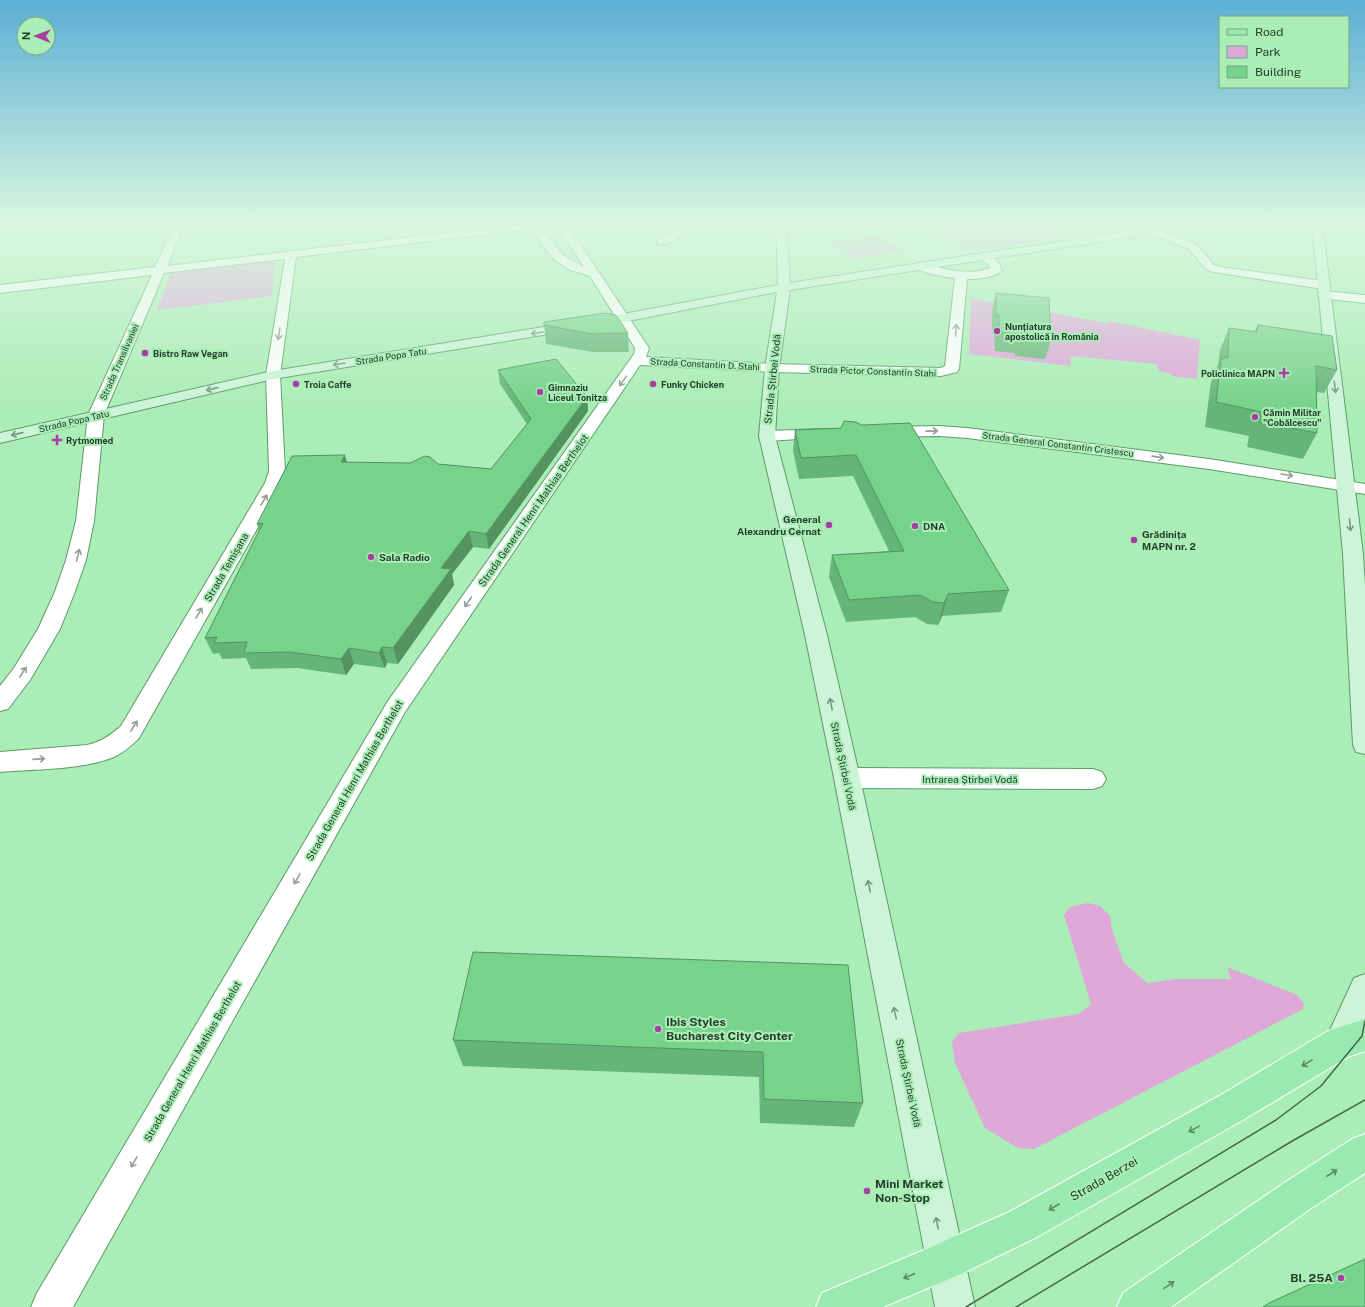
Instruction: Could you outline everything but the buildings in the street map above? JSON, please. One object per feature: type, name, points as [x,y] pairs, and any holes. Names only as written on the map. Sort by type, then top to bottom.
[{"type":"main road","name":"Strada Berzei","points":[[836,1307],[945,1261],[1022,1225],[1353,1039]]},
{"type":"main road","points":[[1137,1307],[1300,1194],[1365,1152]]},
{"type":"street","points":[[0,289],[40,284]]},
{"type":"street","name":"Strada Transilvaniei","points":[[0,703],[22,674],[49,629],[76,560],[85,521],[96,415],[153,284]]},
{"type":"street","name":"Strada Temișana","points":[[0,762],[87,755],[105,750],[118,743],[130,732],[274,483],[277,471],[273,375],[287,284]]},
{"type":"street","name":"Strada General Henri Mathias Berthelot","points":[[51,1307],[396,707],[641,354],[642,348],[601,284]]},
{"type":"street","name":"Strada Știrbei Vodă","points":[[784,284],[772,368],[767,436],[816,636],[847,778],[955,1307]]},
{"type":"street","name":"Strada Popa Tatu","points":[[0,438],[273,375],[624,318],[803,284]]},
{"type":"street","name":"Strada Pictor Constantin Stahi","points":[[772,368],[941,372],[952,369],[960,284]]},
{"type":"street","points":[[1291,284],[1365,299]]},
{"type":"street","points":[[1322,284],[1356,487],[1353,562],[1365,745]]},
{"type":"street","name":"Strada Constantin D. Stahi","points":[[637,361],[772,368]]},
{"type":"street","name":"Strada General Constantin Cristescu","points":[[868,433],[939,431],[967,433],[1217,465],[1356,487]]},
{"type":"street","points":[[767,436],[837,434]]},
{"type":"street","name":"Intrarea Știrbei Vodă","points":[[847,778],[1094,779]]},
{"type":"street","points":[[1353,1039],[1365,989]]},
{"type":"green space","points":[[166,284],[273,284],[272,296],[157,310]]},
{"type":"green space","points":[[971,298],[1106,323],[1109,321],[1200,340],[1197,379],[1172,376],[1171,373],[1158,371],[1157,364],[1070,356],[1071,366],[969,354]]},
{"type":"green space","points":[[1088,903],[1100,906],[1110,916],[1112,930],[1124,963],[1147,983],[1176,979],[1231,979],[1227,967],[1297,995],[1304,1003],[1303,1009],[1034,1149],[1018,1148],[985,1128],[955,1063],[952,1042],[959,1033],[1079,1014],[1091,1004],[1064,915],[1070,907]]},
{"type":"tram line","points":[[966,1307],[1276,1120],[1321,1086],[1362,1036],[1365,1021]]},
{"type":"tram line","points":[[1016,1307],[1294,1140],[1365,1100]]},
{"type":"place","name":"Nunțiatura apostolică în România","points":[[997,331]]},
{"type":"place","name":"Bistro Raw Vegan","points":[[145,353]]},
{"type":"place","name":"Policlinica MAPN","points":[[1284,373]]},
{"type":"place","name":"Troia Caffe","points":[[296,384]]},
{"type":"place","name":"Funky Chicken","points":[[653,384]]},
{"type":"place","name":"Gimnaziu Liceul Tonitza","points":[[540,392]]},
{"type":"place","name":"Cămin Militar \"Cobălcescu\"","points":[[1255,417]]},
{"type":"place","name":"Rytmomed","points":[[57,440]]},
{"type":"place","name":"General Alexandru Cernat","points":[[829,525]]},
{"type":"place","name":"DNA","points":[[915,526]]},
{"type":"place","name":"Grădinița MAPN nr. 2","points":[[1134,540]]},
{"type":"place","name":"Sala Radio","points":[[371,557]]},
{"type":"place","name":"Ibis Styles Bucharest City Center","points":[[658,1029]]},
{"type":"place","name":"Mini Market Non-Stop","points":[[867,1191]]},
{"type":"place","name":"Bl. 25A","points":[[1341,1278]]}]
